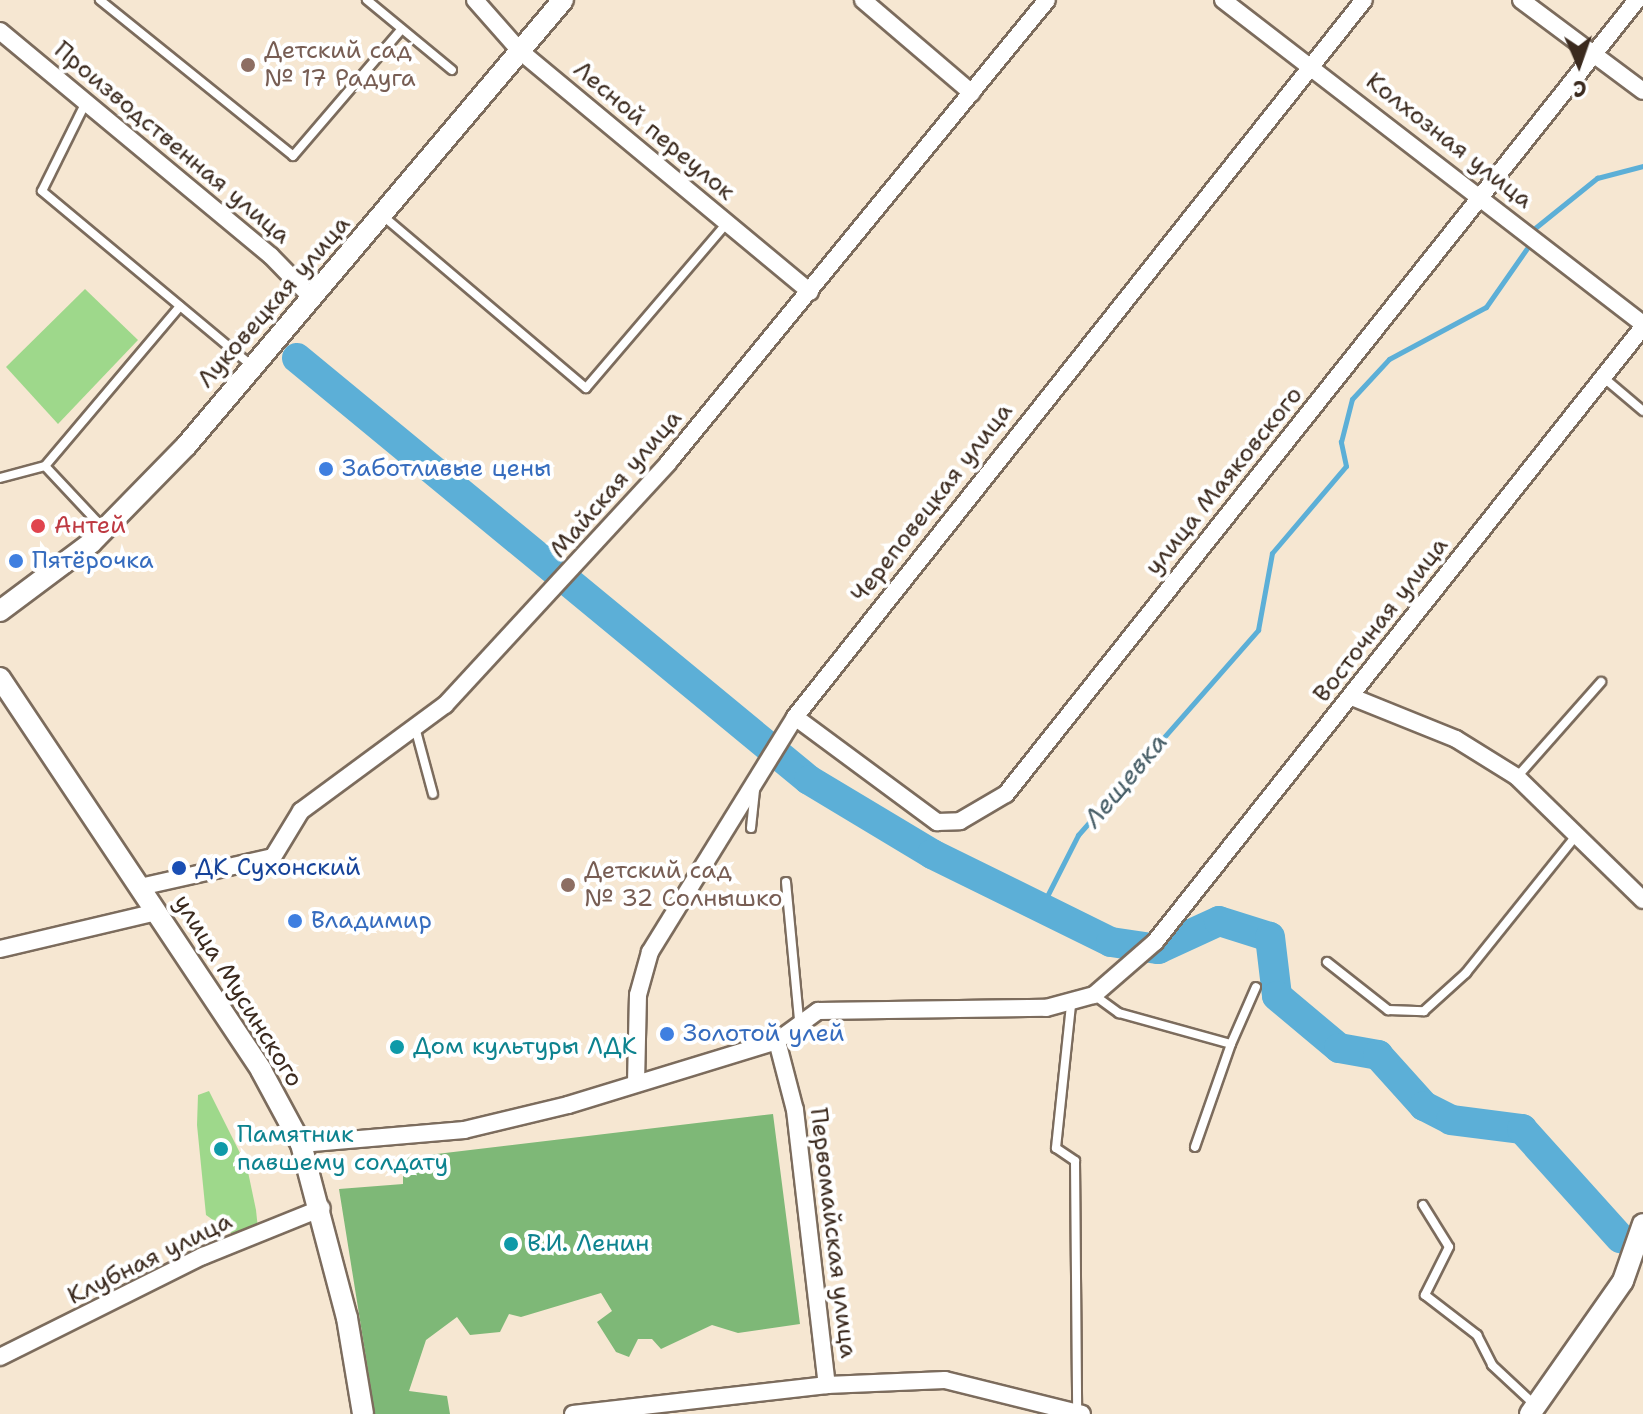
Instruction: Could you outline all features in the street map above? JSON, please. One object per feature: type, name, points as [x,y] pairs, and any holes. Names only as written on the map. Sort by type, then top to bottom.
[{"type":"street","name":"Лесной переулок","points":[[475,0],[520,51],[810,292]]},
{"type":"street","name":"Луковецкая улица","points":[[0,611],[104,530],[383,216],[563,0]]},
{"type":"street","points":[[863,0],[972,93]]},
{"type":"street","name":"Майская улица","points":[[140,887],[273,857],[301,811],[416,731],[582,560],[810,292],[1047,0]]},
{"type":"street","name":"Колхозная улица","points":[[1223,0],[1482,196],[1643,325]]},
{"type":"street","name":"Череповецкая улица","points":[[636,1083],[638,995],[650,952],[795,717],[1364,0]]},
{"type":"street","points":[[1521,0],[1643,91]]},
{"type":"street","name":"улица Маяковского","points":[[795,717],[937,822],[985,811],[1637,0]]},
{"type":"street","name":"Производственная улица","points":[[0,31],[310,296]]},
{"type":"street","name":"Восточная улица","points":[[1094,995],[1137,961],[1155,942],[1352,697],[1643,325]]},
{"type":"street","name":"улица Мусинского","points":[[0,678],[157,912],[301,1144],[322,1208],[363,1414]]},
{"type":"street","points":[[1352,697],[1456,739],[1517,777],[1579,833],[1643,900]]},
{"type":"street","points":[[0,949],[157,912]]},
{"type":"street","points":[[301,1144],[464,1130],[777,1041],[799,1019],[838,1007],[1071,1005],[1094,995]]},
{"type":"street","name":"Первомайская улица","points":[[777,1041],[795,1110],[827,1385]]},
{"type":"street","name":"Клубная улица","points":[[0,1357],[203,1256],[322,1208]]},
{"type":"street","points":[[1533,1410],[1623,1281],[1643,1224]]},
{"type":"street","points":[[1623,1281],[1643,1268]]},
{"type":"street","name":"Первомайская улица","points":[[573,1414],[827,1385],[945,1380],[1079,1413]]},
{"type":"lane","points":[[100,0],[293,156],[402,29]]},
{"type":"lane","points":[[367,0],[452,70]]},
{"type":"lane","points":[[86,102],[42,191],[252,366]]},
{"type":"lane","points":[[383,216],[586,388],[727,223]]},
{"type":"lane","points":[[0,478],[45,466],[180,306]]},
{"type":"lane","points":[[1603,377],[1643,411]]},
{"type":"lane","points":[[45,466],[104,530]]},
{"type":"lane","points":[[1517,777],[1601,682]]},
{"type":"lane","points":[[416,731],[433,794]]},
{"type":"lane","points":[[751,828],[756,777]]},
{"type":"lane","points":[[1327,962],[1388,1010],[1424,1011],[1466,973],[1579,833]]},
{"type":"lane","points":[[786,882],[799,1019]]},
{"type":"lane","points":[[1195,1147],[1231,1044],[1256,987]]},
{"type":"lane","points":[[1094,995],[1119,1013],[1231,1044]]},
{"type":"lane","points":[[1071,1005],[1056,1148],[1075,1161],[1079,1413]]},
{"type":"lane","points":[[1423,1205],[1449,1247],[1425,1295],[1477,1335],[1492,1365],[1533,1410]]},
{"type":"green space","points":[[85,289],[138,340],[58,424],[6,367]]},
{"type":"green space","points":[[209,1091],[247,1167],[256,1210],[258,1229],[237,1237],[206,1215],[197,1125],[198,1095]]},
{"type":"green space","points":[[773,1114],[800,1324],[738,1333],[712,1325],[661,1349],[652,1339],[638,1339],[629,1357],[616,1352],[597,1322],[612,1311],[601,1293],[521,1317],[509,1314],[500,1332],[470,1335],[457,1317],[426,1340],[409,1391],[447,1396],[450,1414],[375,1414],[339,1189],[403,1184],[403,1158]]},
{"type":"waterway","name":"Лещевка","points":[[1535,228],[1597,178],[1643,166]]},
{"type":"waterway","name":"Лещевка","points":[[1041,908],[1078,835],[1258,630],[1272,553],[1346,466],[1341,442],[1352,399],[1389,359],[1486,307],[1530,244]]},
{"type":"waterway","points":[[297,358],[809,780],[932,854],[1111,942],[1158,949],[1219,921],[1270,937],[1277,996],[1339,1048],[1378,1055],[1424,1106],[1451,1120],[1522,1129],[1620,1238]]},
{"type":"place","name":"Детский сад № 17 Радуга","points":[[248,65]]},
{"type":"place","name":"Заботливые цены","points":[[326,469]]},
{"type":"place","name":"Антей","points":[[38,526]]},
{"type":"place","name":"Пятёрочка","points":[[16,561]]},
{"type":"place","name":"ДК Сухонский","points":[[179,868]]},
{"type":"place","name":"Детский сад № 32 Солнышко","points":[[568,885]]},
{"type":"place","name":"Владимир","points":[[295,921]]},
{"type":"place","name":"Золотой улей","points":[[667,1034]]},
{"type":"place","name":"Дом культуры ЛДК","points":[[397,1047]]},
{"type":"place","name":"Памятник павшему солдату","points":[[221,1149]]},
{"type":"place","name":"В.И. Ленин","points":[[511,1244]]}]
